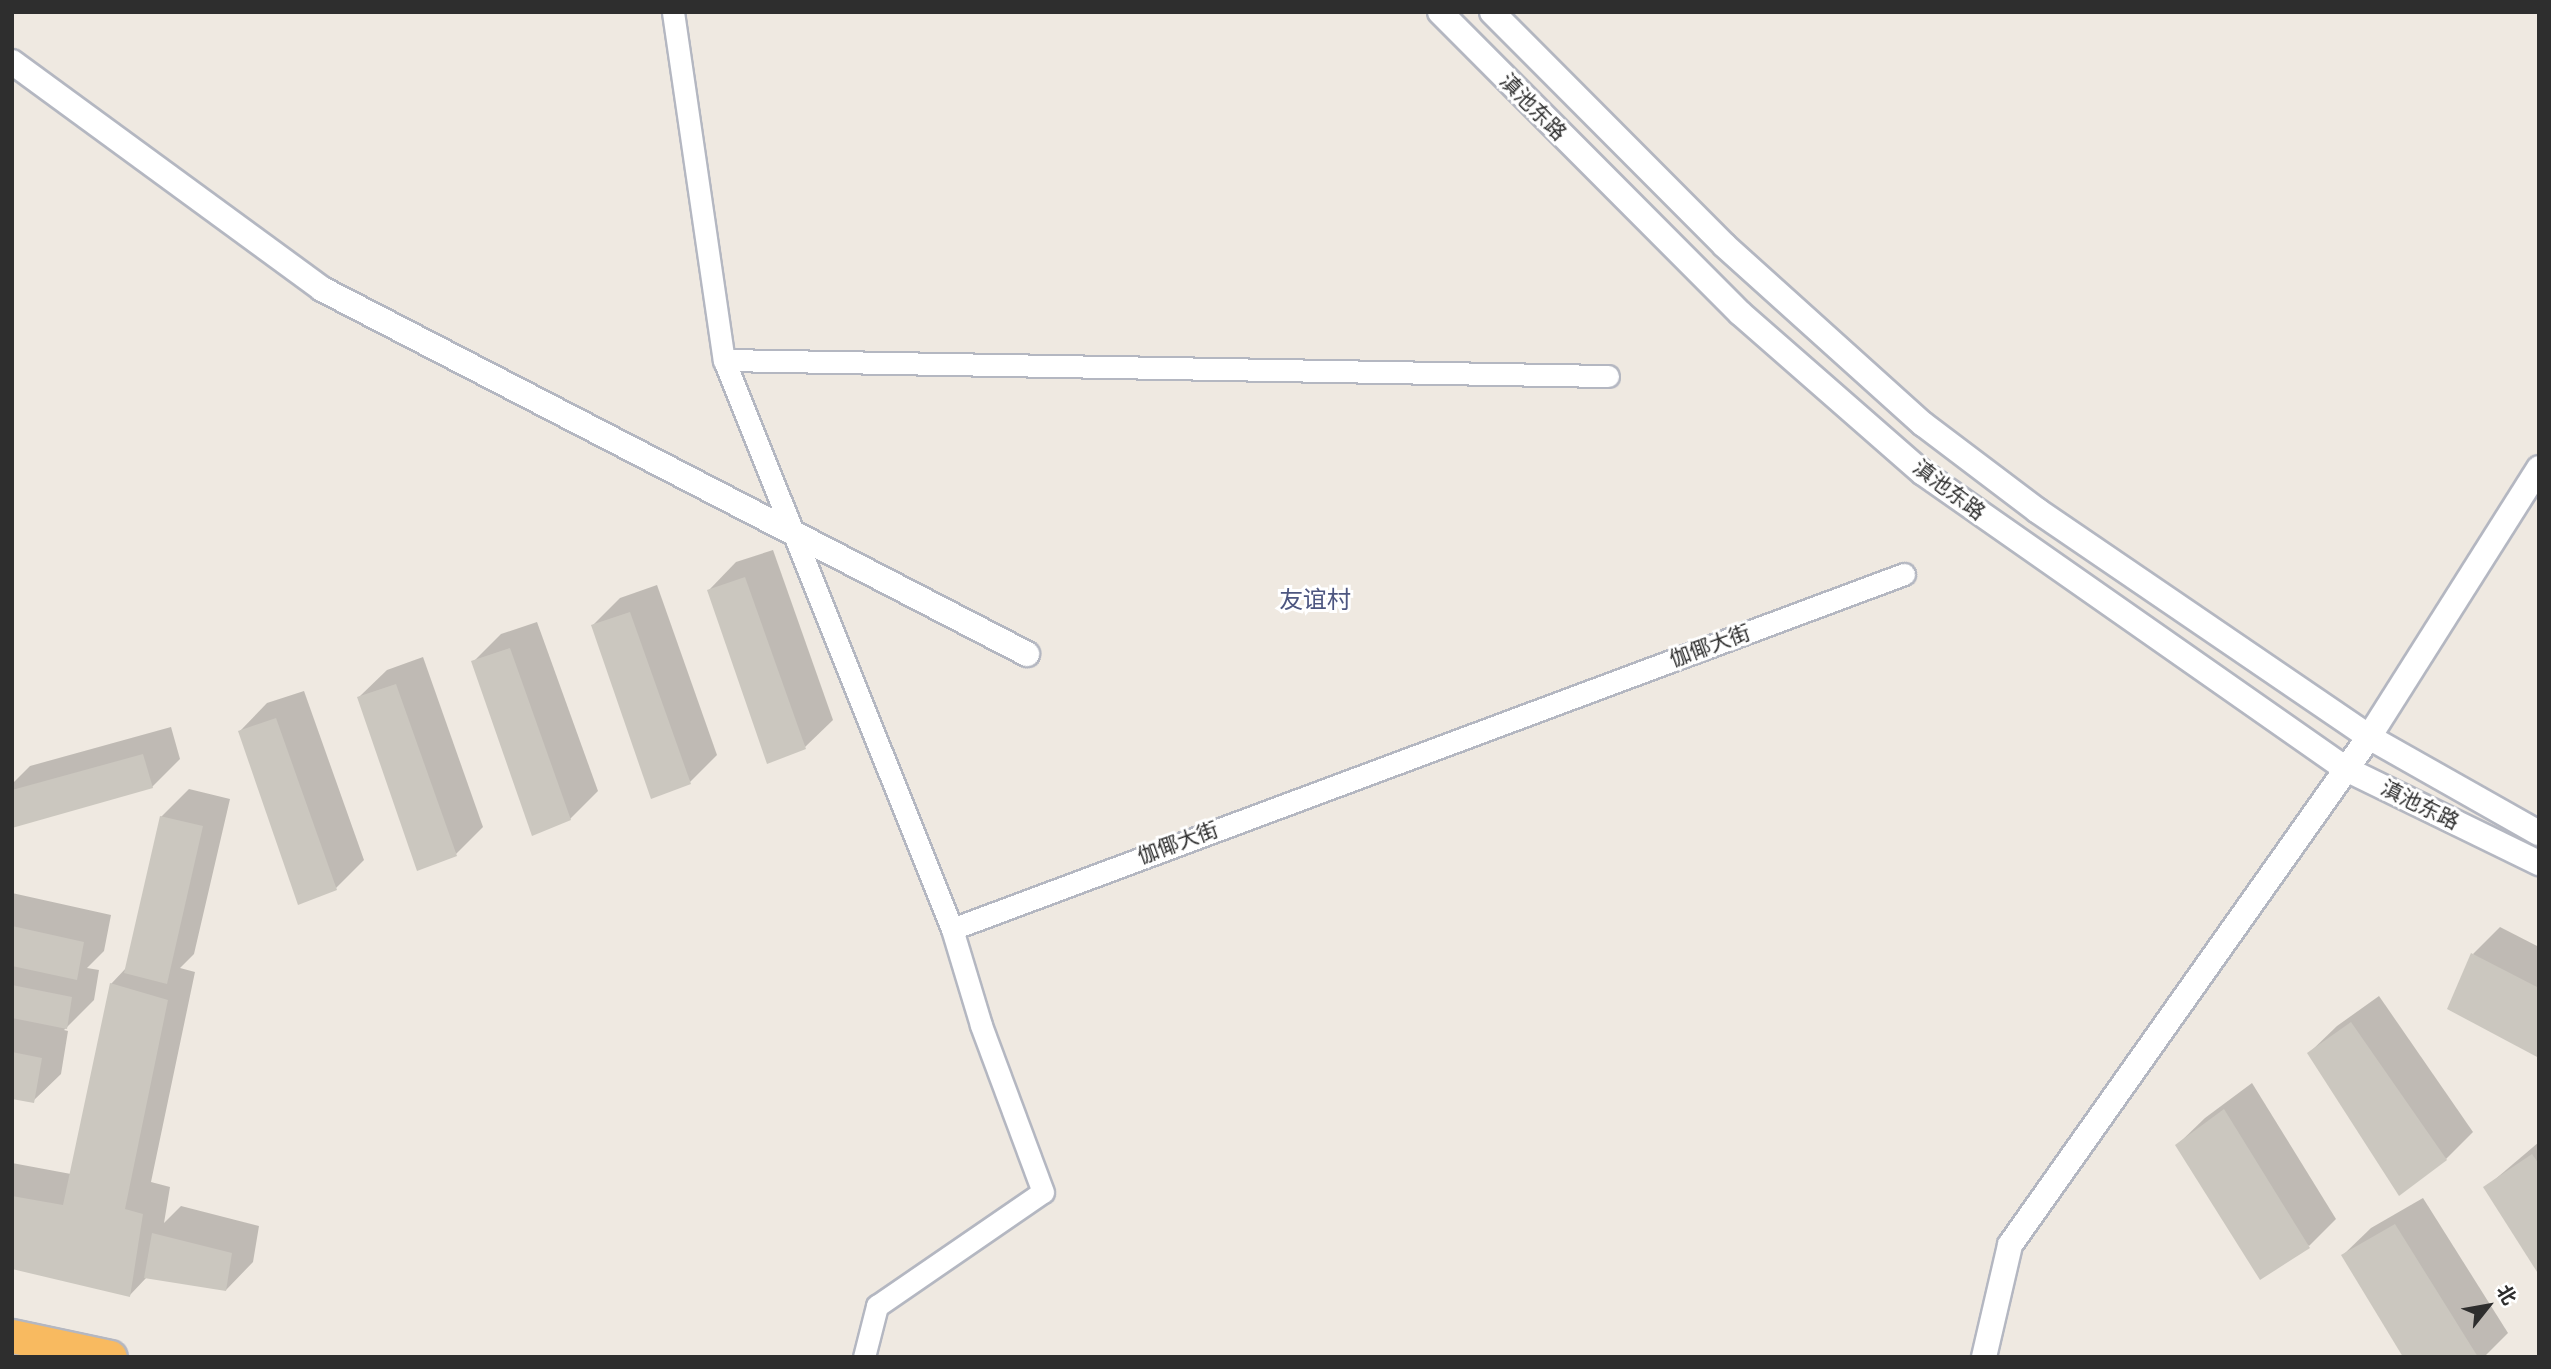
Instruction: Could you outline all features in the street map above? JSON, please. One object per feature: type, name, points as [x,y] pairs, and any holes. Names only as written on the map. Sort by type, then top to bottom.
[{"type":"highway","points":[[12,1336],[110,1357]]},
{"type":"street","points":[[673,12],[724,360],[952,929],[981,1025],[1043,1192],[877,1306],[864,1357]]},
{"type":"street","name":"滇池东路","points":[[1440,12],[1740,313],[1923,473],[2346,769],[2539,863]]},
{"type":"street","name":"滇池东路","points":[[1492,12],[1724,245],[1923,425],[2038,511],[2369,737],[2539,833]]},
{"type":"street","points":[[12,62],[322,289],[1027,654]]},
{"type":"street","points":[[724,360],[1608,376]]},
{"type":"street","points":[[1984,1357],[2010,1245],[2369,737],[2539,468]]},
{"type":"street","name":"伽倻大街","points":[[952,929],[1904,574]]},
{"type":"building","points":[[745,577],[806,749],[767,764],[707,590]]},
{"type":"building","points":[[630,612],[691,784],[651,799],[591,625]]},
{"type":"building","points":[[510,648],[571,820],[532,836],[471,661]]},
{"type":"building","points":[[396,684],[457,856],[417,871],[357,697]]},
{"type":"building","points":[[276,718],[337,890],[298,905],[238,731]]},
{"type":"building","points":[[143,754],[153,788],[12,828],[12,790]]},
{"type":"building","points":[[160,816],[203,826],[167,984],[124,973]]},
{"type":"building","points":[[12,926],[84,942],[77,980],[12,966]]},
{"type":"building","points":[[2471,953],[2539,988],[2539,1058],[2447,1009]]},
{"type":"building","points":[[110,983],[168,1000],[125,1209],[143,1214],[130,1297],[12,1269],[12,1196],[63,1205]]},
{"type":"building","points":[[12,985],[72,997],[67,1029],[12,1018]]},
{"type":"building","points":[[2351,1022],[2447,1160],[2399,1196],[2307,1053]]},
{"type":"building","points":[[12,1052],[42,1058],[34,1103],[12,1099]]},
{"type":"building","points":[[2224,1109],[2310,1248],[2260,1280],[2175,1145]]},
{"type":"building","points":[[2532,1154],[2539,1164],[2539,1275],[2483,1187]]},
{"type":"building","points":[[2395,1224],[2478,1357],[2403,1357],[2341,1255]]},
{"type":"building","points":[[152,1233],[232,1253],[226,1291],[144,1278]]},
{"type":"district","name":"友谊村","points":[[1315,601]]}]
